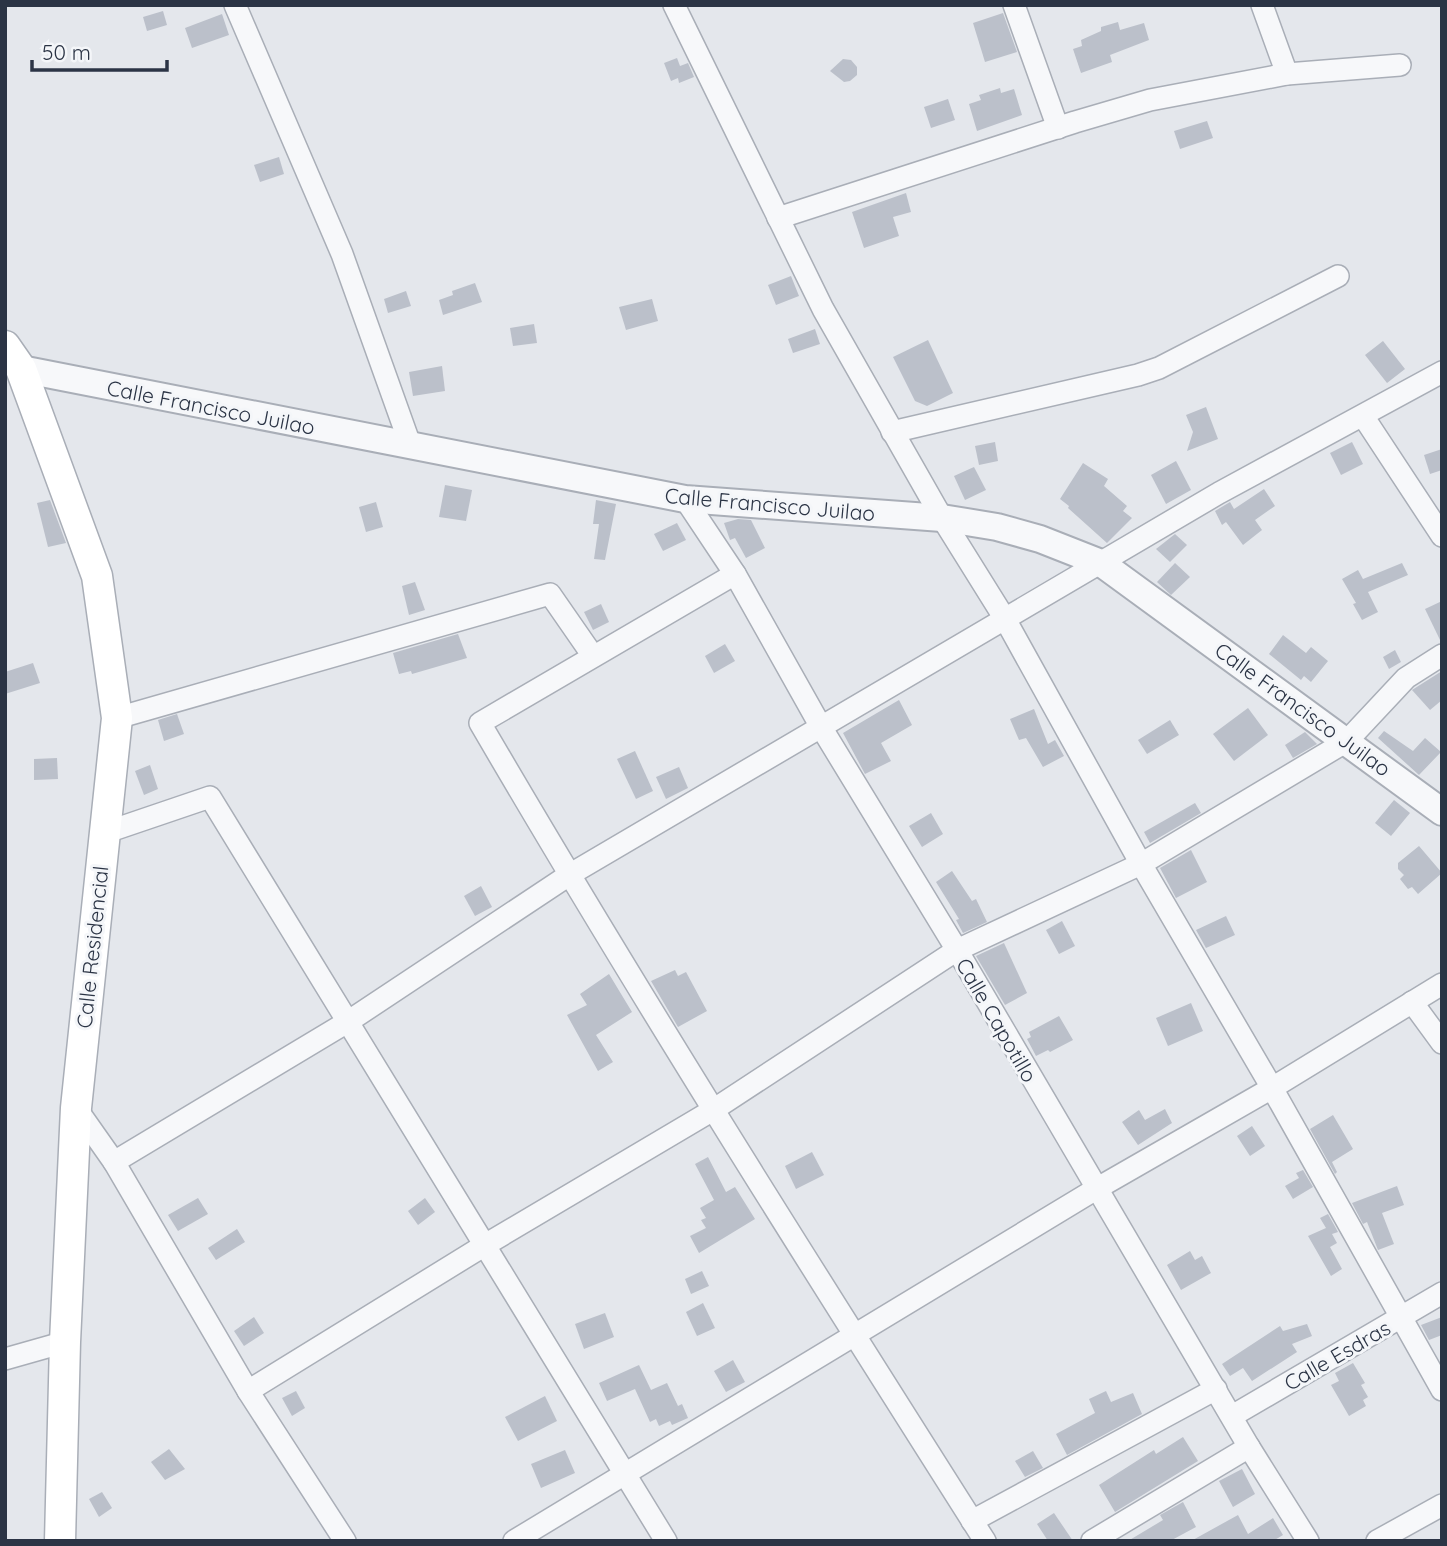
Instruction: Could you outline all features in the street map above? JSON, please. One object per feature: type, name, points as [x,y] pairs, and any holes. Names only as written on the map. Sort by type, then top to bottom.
[{"type":"main road","name":"Calle Residencial","points":[[13,357],[97,576],[117,718],[76,1108],[65,1342],[60,1541]]},
{"type":"street","points":[[235,5],[342,254],[411,447]]},
{"type":"street","points":[[1014,5],[1058,128]]},
{"type":"street","points":[[1262,5],[1287,75]]},
{"type":"street","points":[[677,6],[823,309],[942,518],[1005,619],[1442,1390]]},
{"type":"street","points":[[778,218],[1150,100],[1287,75],[1400,65]]},
{"type":"street","points":[[892,432],[1159,368],[1338,276]]},
{"type":"street","name":"Calle Francisco Juilao","points":[[13,357],[411,447],[685,499],[942,518],[998,527],[1040,539],[1101,563],[1442,812]]},
{"type":"street","points":[[114,1162],[349,1021],[569,875],[1219,494],[1442,372]]},
{"type":"street","points":[[1363,416],[1441,533]]},
{"type":"street","name":"Calle Capotillo","points":[[685,499],[735,574],[821,727],[957,950],[1304,1539]]},
{"type":"street","points":[[735,574],[480,723],[569,875],[713,1110],[985,1541]]},
{"type":"street","points":[[117,718],[550,594],[593,656]]},
{"type":"street","points":[[248,1391],[485,1245],[713,1110],[957,950],[1141,863],[1347,741],[1406,678],[1442,655]]},
{"type":"street","points":[[104,833],[210,797],[666,1541]]},
{"type":"street","points":[[514,1541],[1096,1189],[1272,1088],[1442,984]]},
{"type":"street","points":[[1412,1002],[1442,1044]]},
{"type":"street","points":[[76,1108],[114,1162],[248,1391],[345,1541]]},
{"type":"street","name":"Calle Esdras","points":[[1232,1416],[1442,1293]]},
{"type":"street","points":[[5,1359],[65,1342]]},
{"type":"street","points":[[972,1521],[1216,1389]]},
{"type":"street","points":[[1091,1541],[1249,1447]]},
{"type":"street","points":[[1377,1541],[1442,1505]]},
{"type":"building","points":[[163,11],[167,25],[147,31],[143,17]]},
{"type":"building","points":[[1003,13],[1017,52],[985,62],[973,23]]},
{"type":"building","points":[[222,14],[229,35],[192,48],[185,28]]},
{"type":"building","points":[[1118,22],[1120,30],[1144,23],[1149,40],[1110,55],[1112,62],[1081,73],[1073,49],[1082,46],[1081,40],[1101,31],[1101,27]]},
{"type":"building","points":[[677,58],[680,66],[688,63],[694,77],[679,83],[678,78],[671,81],[664,63]]},
{"type":"building","points":[[843,59],[851,60],[857,67],[857,75],[850,81],[844,82],[830,71]]},
{"type":"building","points":[[1000,88],[1001,93],[1014,89],[1022,115],[977,131],[969,104],[981,100],[979,95]]},
{"type":"building","points":[[948,99],[955,120],[931,128],[924,107]]},
{"type":"building","points":[[1207,121],[1213,138],[1180,149],[1174,131]]},
{"type":"building","points":[[279,157],[284,174],[260,182],[254,165]]},
{"type":"building","points":[[906,193],[911,212],[893,217],[899,236],[864,248],[852,212]]},
{"type":"building","points":[[791,276],[799,296],[776,305],[768,285]]},
{"type":"building","points":[[475,283],[482,302],[443,315],[439,300],[453,295],[452,291]]},
{"type":"building","points":[[406,291],[411,306],[388,313],[384,299]]},
{"type":"building","points":[[652,299],[658,321],[626,330],[619,307]]},
{"type":"building","points":[[534,324],[537,343],[513,346],[510,328]]},
{"type":"building","points":[[815,329],[820,344],[793,353],[788,339]]},
{"type":"building","points":[[928,340],[953,393],[927,406],[915,401],[893,357]]},
{"type":"building","points":[[1383,341],[1405,369],[1387,383],[1365,355]]},
{"type":"building","points":[[442,366],[445,391],[413,396],[409,372]]},
{"type":"building","points":[[1206,407],[1218,439],[1187,451],[1193,432],[1186,415]]},
{"type":"building","points":[[995,442],[998,461],[979,465],[975,446]]},
{"type":"building","points":[[1352,442],[1363,464],[1341,475],[1330,453]]},
{"type":"building","points":[[1442,449],[1442,470],[1430,474],[1424,455]]},
{"type":"building","points":[[1176,461],[1191,490],[1166,504],[1151,475]]},
{"type":"building","points":[[1083,463],[1108,479],[1104,486],[1127,506],[1123,511],[1132,518],[1107,543],[1060,499]]},
{"type":"building","points":[[974,467],[986,490],[965,500],[954,476]]},
{"type":"building","points":[[445,485],[472,490],[466,521],[439,517]]},
{"type":"building","points":[[1264,489],[1275,506],[1255,520],[1262,530],[1243,545],[1226,522],[1222,525],[1215,511],[1230,502],[1234,509]]},
{"type":"building","points":[[50,500],[66,543],[48,547],[37,503]]},
{"type":"building","points":[[596,500],[616,504],[605,560],[594,559],[599,524],[593,524]]},
{"type":"building","points":[[376,502],[383,527],[366,532],[359,507]]},
{"type":"building","points":[[738,519],[751,520],[765,548],[746,558],[735,538],[730,540],[724,523]]},
{"type":"building","points":[[677,523],[686,540],[663,551],[654,534]]},
{"type":"building","points":[[1175,534],[1187,545],[1170,562],[1156,549]]},
{"type":"building","points":[[1175,563],[1190,577],[1171,595],[1157,582]]},
{"type":"building","points":[[1402,563],[1408,575],[1368,592],[1378,612],[1362,620],[1342,579],[1358,570],[1363,579]]},
{"type":"building","points":[[415,582],[425,610],[409,615],[402,586]]},
{"type":"building","points":[[1442,601],[1442,642],[1441,642],[1425,609]]},
{"type":"building","points":[[601,604],[609,622],[593,630],[584,612]]},
{"type":"building","points":[[458,634],[467,658],[412,674],[411,671],[399,674],[393,653]]},
{"type":"building","points":[[1283,635],[1306,653],[1311,647],[1328,661],[1311,682],[1304,676],[1301,680],[1269,654]]},
{"type":"building","points":[[725,644],[735,661],[714,673],[705,656]]},
{"type":"building","points":[[1395,650],[1401,662],[1389,669],[1383,657]]},
{"type":"building","points":[[33,663],[40,683],[5,694],[5,672]]},
{"type":"building","points":[[1442,671],[1442,700],[1430,710],[1412,690]]},
{"type":"building","points":[[899,700],[912,725],[881,743],[891,761],[865,774],[843,733]]},
{"type":"building","points":[[1248,708],[1268,735],[1234,761],[1213,734]]},
{"type":"building","points":[[1034,709],[1048,744],[1055,740],[1064,756],[1043,767],[1026,738],[1019,740],[1010,719]]},
{"type":"building","points":[[177,714],[184,734],[164,741],[158,720]]},
{"type":"building","points":[[1170,720],[1179,735],[1147,754],[1138,740]]},
{"type":"building","points":[[1384,731],[1413,751],[1425,738],[1441,752],[1419,775],[1378,738]]},
{"type":"building","points":[[1305,732],[1317,744],[1293,758],[1285,745]]},
{"type":"building","points":[[635,751],[653,791],[636,799],[617,759]]},
{"type":"building","points":[[57,758],[58,779],[34,780],[34,759]]},
{"type":"building","points":[[150,765],[158,789],[144,795],[135,771]]},
{"type":"building","points":[[679,767],[688,788],[666,799],[656,777]]},
{"type":"building","points":[[1394,800],[1410,813],[1391,836],[1375,823]]},
{"type":"building","points":[[1195,803],[1201,813],[1150,843],[1144,832]]},
{"type":"building","points":[[931,813],[943,834],[922,847],[909,826]]},
{"type":"building","points":[[1419,846],[1442,873],[1418,894],[1412,887],[1408,889],[1400,879],[1404,875],[1398,869],[1398,863]]},
{"type":"building","points":[[1191,850],[1207,882],[1176,898],[1160,868]]},
{"type":"building","points":[[952,871],[972,901],[976,899],[987,922],[963,933],[956,920],[959,919],[936,882]]},
{"type":"building","points":[[481,886],[492,907],[475,916],[464,896]]},
{"type":"building","points":[[1226,916],[1235,935],[1206,948],[1196,930]]},
{"type":"building","points":[[1062,921],[1075,946],[1059,954],[1046,930]]},
{"type":"building","points":[[1004,943],[1027,993],[1005,1005],[976,956]]},
{"type":"building","points":[[675,970],[678,976],[686,972],[707,1011],[678,1027],[651,981]]},
{"type":"building","points":[[609,974],[632,1012],[596,1035],[613,1062],[598,1071],[567,1015],[587,1005],[580,994]]},
{"type":"building","points":[[1191,1003],[1203,1031],[1168,1046],[1156,1018]]},
{"type":"building","points":[[1059,1016],[1073,1040],[1036,1056],[1027,1039],[1031,1037],[1029,1032]]},
{"type":"building","points":[[1165,1109],[1172,1123],[1138,1145],[1122,1122],[1139,1110],[1145,1120]]},
{"type":"building","points":[[1333,1115],[1353,1149],[1332,1162],[1337,1172],[1335,1174],[1310,1129]]},
{"type":"building","points":[[1252,1126],[1265,1146],[1250,1156],[1237,1136]]},
{"type":"building","points":[[812,1152],[824,1175],[796,1189],[785,1166]]},
{"type":"building","points":[[708,1157],[726,1192],[735,1187],[755,1219],[699,1253],[690,1236],[706,1228],[701,1220],[706,1218],[700,1208],[714,1200],[695,1164]]},
{"type":"building","points":[[1303,1170],[1313,1187],[1293,1199],[1285,1186],[1299,1178],[1296,1173]]},
{"type":"building","points":[[1397,1186],[1404,1205],[1382,1213],[1394,1244],[1378,1250],[1367,1222],[1363,1224],[1352,1203]]},
{"type":"building","points":[[198,1198],[208,1214],[178,1231],[168,1215]]},
{"type":"building","points":[[425,1198],[435,1212],[418,1225],[408,1211]]},
{"type":"building","points":[[1328,1214],[1338,1232],[1332,1234],[1337,1243],[1330,1247],[1342,1269],[1331,1276],[1308,1236],[1326,1228],[1320,1218]]},
{"type":"building","points":[[237,1229],[245,1242],[216,1260],[208,1248]]},
{"type":"building","points":[[1190,1251],[1195,1260],[1202,1256],[1211,1273],[1181,1290],[1167,1265]]},
{"type":"building","points":[[702,1271],[709,1286],[691,1294],[685,1279]]},
{"type":"building","points":[[703,1303],[715,1328],[697,1336],[686,1312]]},
{"type":"building","points":[[605,1313],[614,1337],[584,1349],[575,1324]]},
{"type":"building","points":[[254,1317],[264,1333],[244,1346],[234,1331]]},
{"type":"building","points":[[1442,1317],[1442,1335],[1429,1340],[1421,1325]]},
{"type":"building","points":[[1307,1324],[1312,1336],[1292,1344],[1297,1352],[1252,1381],[1243,1368],[1230,1376],[1222,1364],[1280,1326],[1283,1331]]},
{"type":"building","points":[[733,1360],[745,1382],[726,1392],[714,1371]]},
{"type":"building","points":[[1353,1363],[1365,1383],[1361,1385],[1368,1397],[1363,1400],[1366,1406],[1349,1416],[1331,1385],[1339,1381],[1335,1373]]},
{"type":"building","points":[[639,1365],[651,1390],[667,1383],[678,1406],[682,1404],[688,1418],[672,1425],[670,1421],[659,1426],[656,1419],[650,1422],[635,1389],[607,1401],[599,1383]]},
{"type":"building","points":[[296,1391],[305,1408],[292,1416],[282,1398]]},
{"type":"building","points":[[1106,1391],[1111,1402],[1133,1393],[1142,1414],[1067,1455],[1056,1434],[1095,1413],[1089,1399]]},
{"type":"building","points":[[545,1396],[557,1421],[518,1441],[505,1417]]},
{"type":"building","points":[[1183,1437],[1198,1461],[1115,1512],[1099,1485],[1154,1450],[1156,1454]]},
{"type":"building","points":[[169,1449],[185,1469],[165,1480],[151,1462]]},
{"type":"building","points":[[565,1450],[575,1473],[541,1488],[531,1464]]},
{"type":"building","points":[[1033,1451],[1043,1468],[1025,1477],[1015,1461]]},
{"type":"building","points":[[1242,1469],[1255,1494],[1233,1507],[1219,1481]]},
{"type":"building","points":[[102,1492],[112,1508],[99,1517],[89,1499]]},
{"type":"building","points":[[1183,1502],[1196,1527],[1170,1541],[1128,1541],[1163,1520],[1160,1515]]},
{"type":"building","points":[[1054,1513],[1073,1541],[1048,1541],[1037,1524]]},
{"type":"building","points":[[1238,1515],[1248,1534],[1273,1518],[1283,1535],[1273,1541],[1191,1541]]}]
